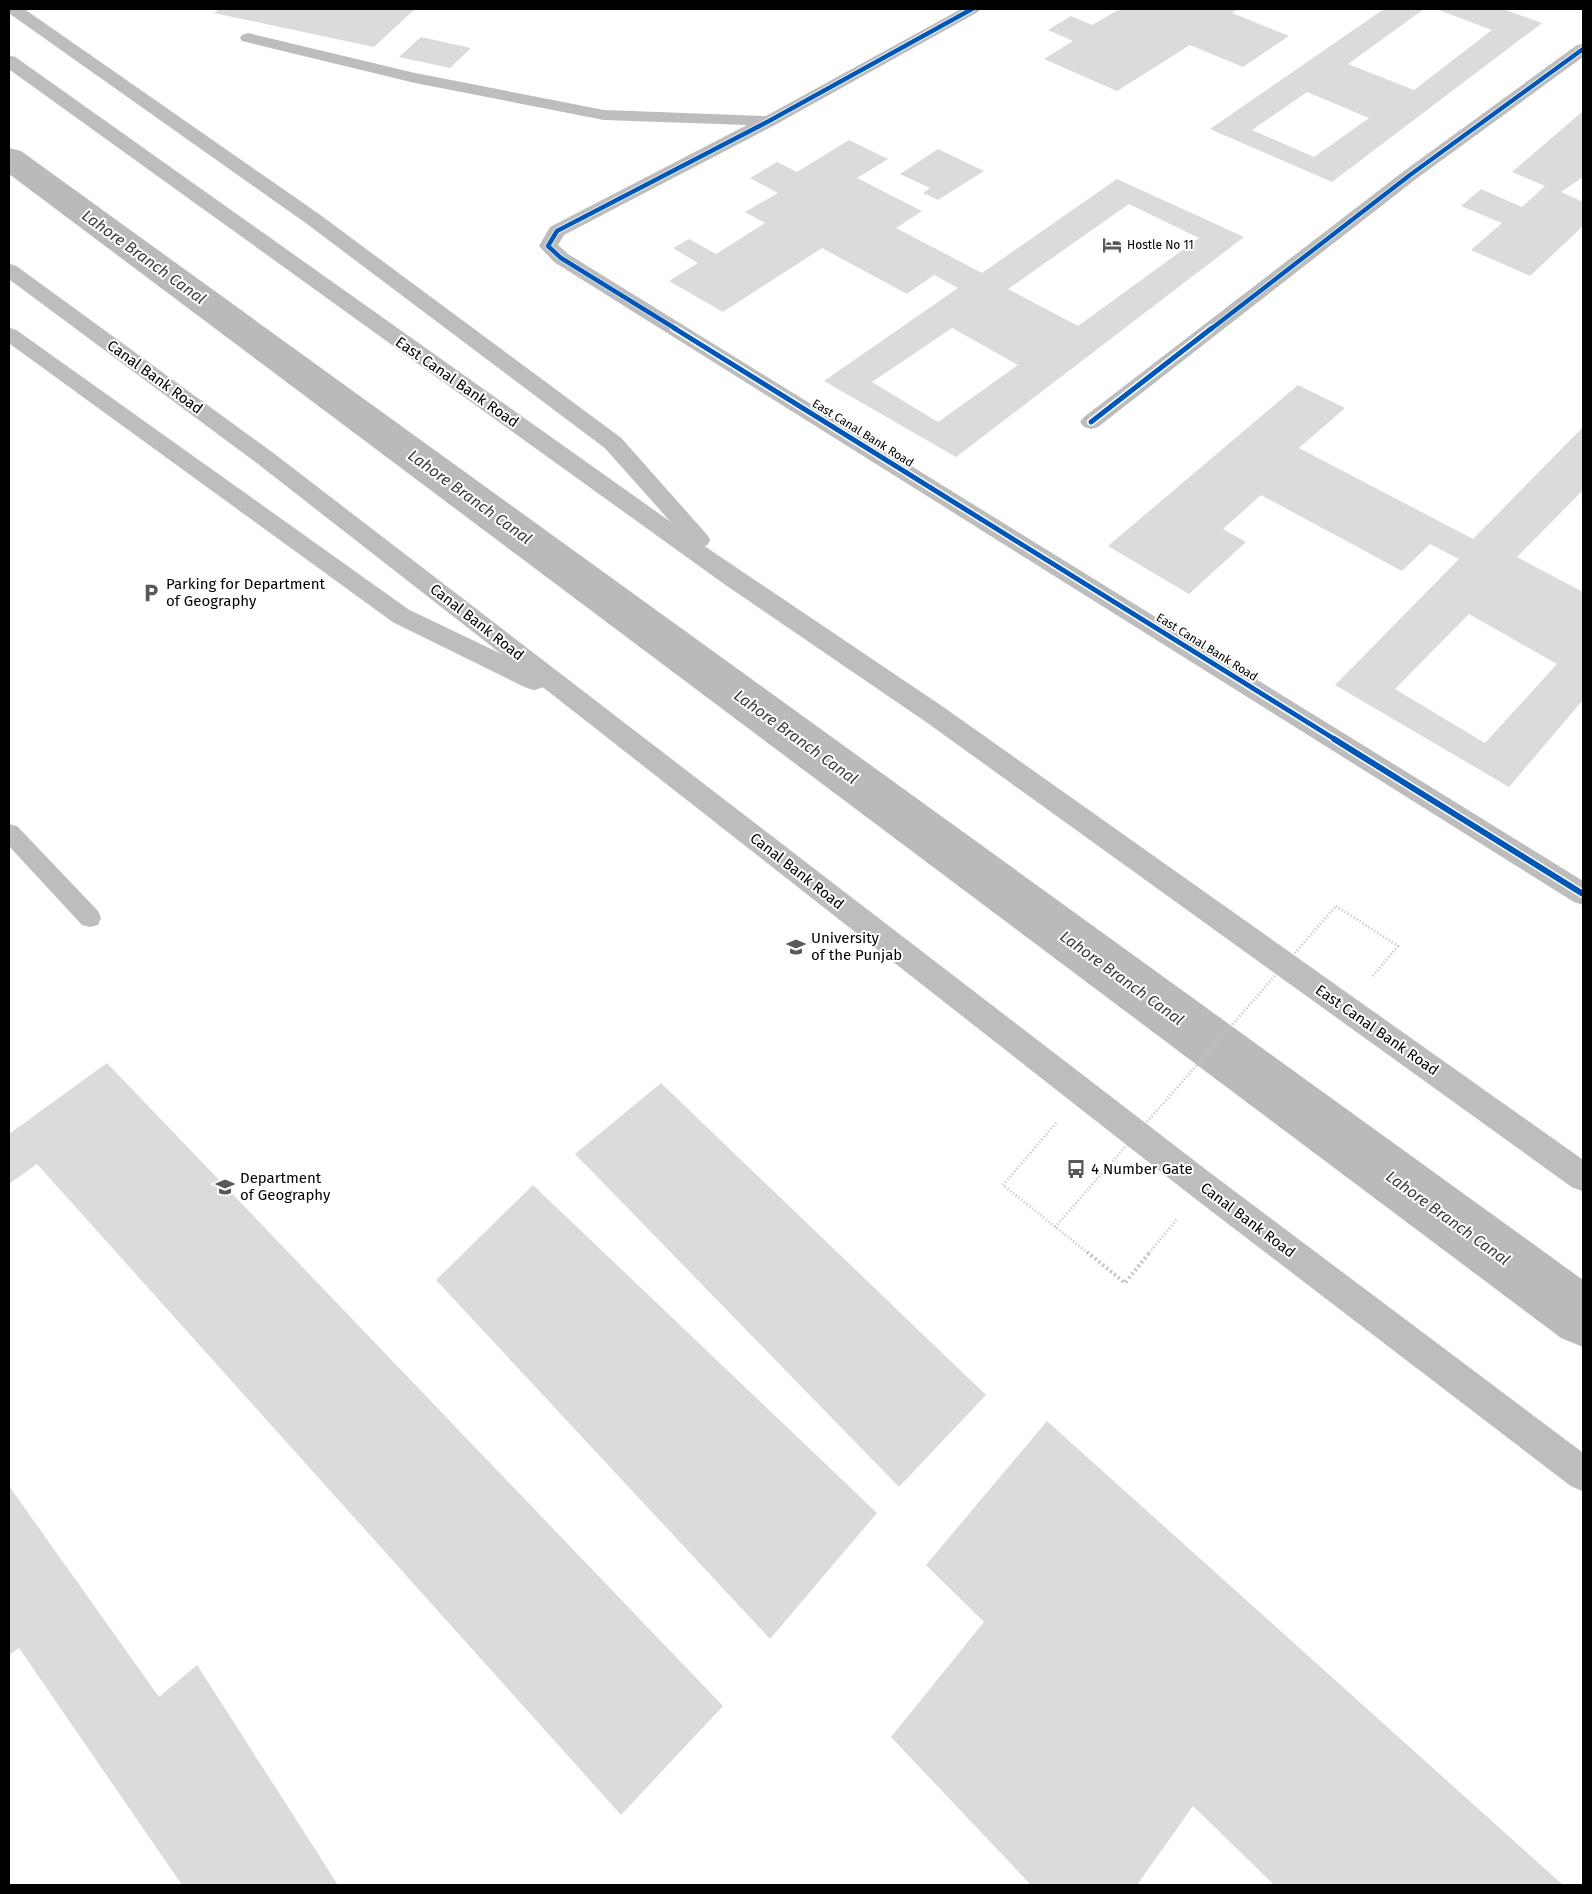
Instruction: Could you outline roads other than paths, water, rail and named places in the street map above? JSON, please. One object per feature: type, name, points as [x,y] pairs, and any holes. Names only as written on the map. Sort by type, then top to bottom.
[{"type":"main road","points":[[14,9],[313,219],[613,443],[731,577]]},
{"type":"main road","name":"East Canal Bank Road","points":[[972,9],[769,121],[557,231],[548,246],[561,258],[1583,894]]},
{"type":"main road","points":[[248,38],[415,78],[604,115],[769,121]]},
{"type":"main road","points":[[1091,422],[1410,175],[1583,49]]},
{"type":"main road","name":"East Canal Bank Road","points":[[9,61],[731,577],[934,714],[1583,1177]]},
{"type":"main road","name":"Canal Bank Road","points":[[9,270],[266,458],[1203,1186],[1583,1474]]},
{"type":"main road","points":[[9,334],[401,616],[587,707]]},
{"type":"lane","points":[[9,832],[90,918]]},
{"type":"waterway","name":"Lahore Branch Canal","points":[[9,158],[1583,1317]]},
{"type":"place","name":"Hostle No 11","points":[[1112,245]]},
{"type":"place","name":"Parking for Department of Geography","points":[[151,593]]},
{"type":"place","name":"University of the Punjab","points":[[796,947]]},
{"type":"place","name":"4 Number Gate","points":[[1076,1169]]},
{"type":"place","name":"Department of Geography","points":[[225,1187]]}]
